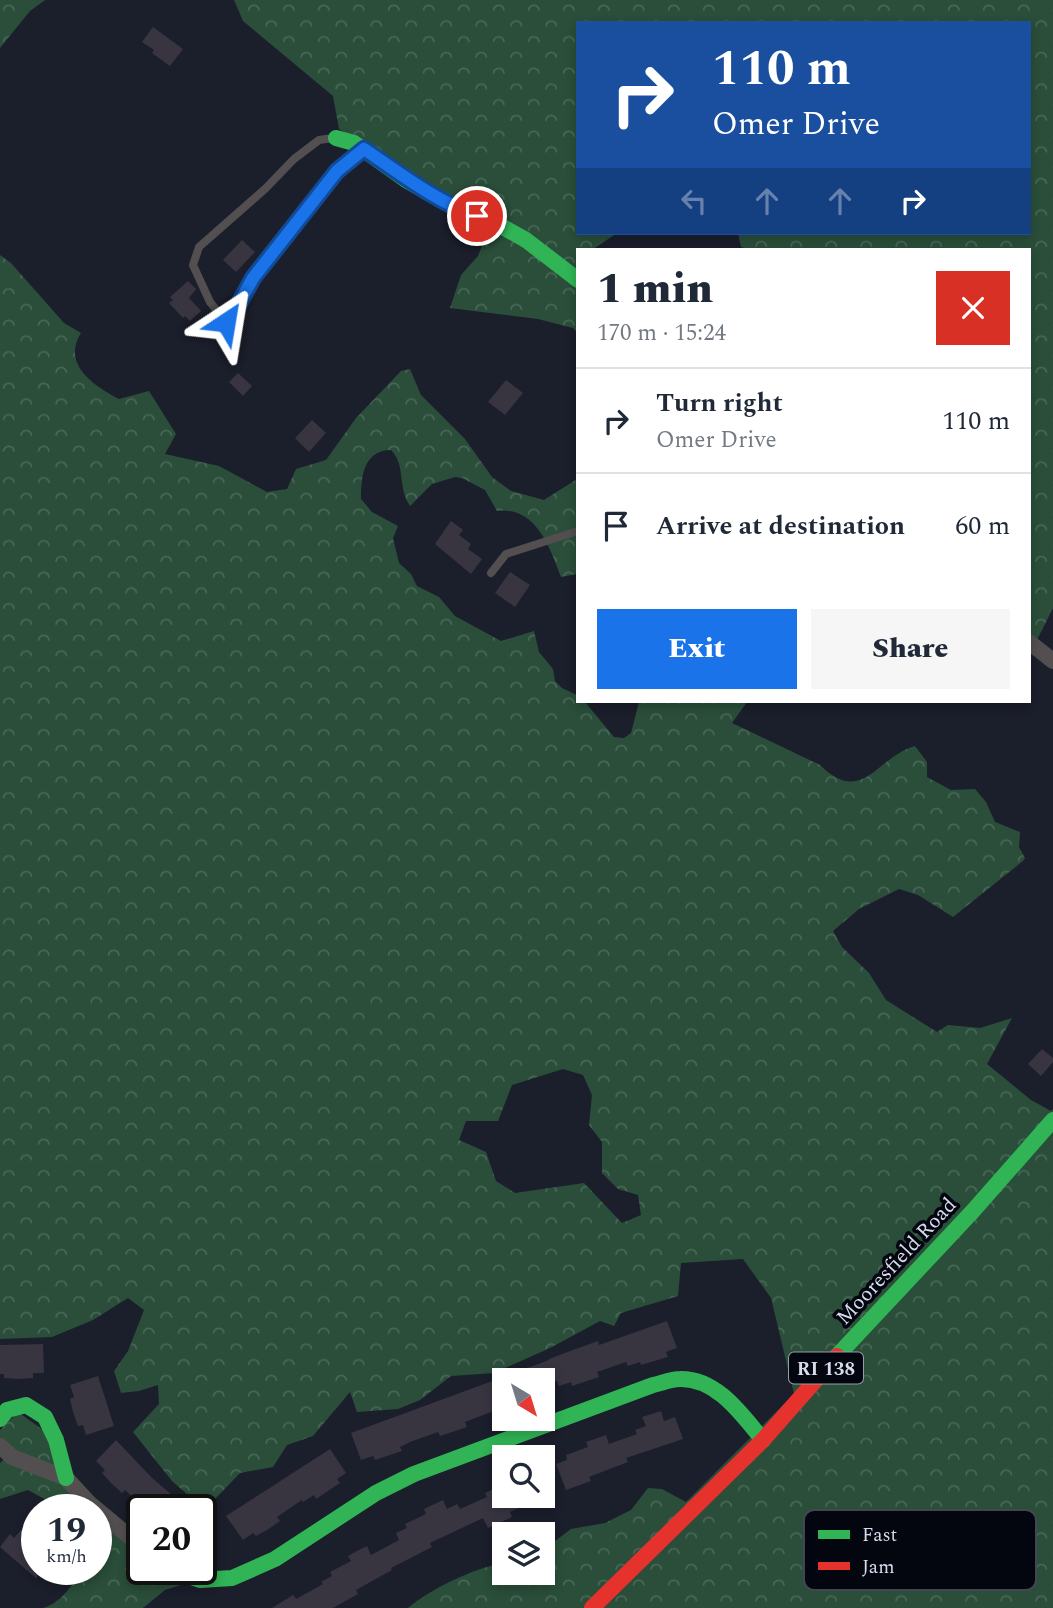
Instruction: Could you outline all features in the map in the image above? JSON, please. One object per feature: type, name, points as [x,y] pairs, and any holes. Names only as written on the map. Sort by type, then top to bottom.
[{"type":"street","points":[[336,138],[354,143],[407,180],[455,208],[492,221],[526,240],[576,278]]},
{"type":"street","points":[[1031,644],[1053,661]]},
{"type":"street","name":"Mooresfield Road","points":[[592,1608],[764,1440],[1053,1120]]},
{"type":"street","points":[[217,1579],[232,1578],[275,1559],[376,1493],[414,1474],[653,1385],[682,1379],[703,1383],[720,1393],[764,1440]]},
{"type":"street","points":[[0,1419],[7,1410],[26,1405],[45,1417],[56,1440],[66,1478]]},
{"type":"street","points":[[0,1446],[12,1457],[66,1478],[89,1503],[126,1534]]},
{"type":"lane","points":[[336,138],[319,140],[294,159],[265,189],[199,247],[193,265],[210,302],[226,322],[253,278],[337,171],[364,149]]},
{"type":"lane","points":[[491,573],[506,554],[576,532]]},
{"type":"green space","points":[[0,0],[45,0],[30,11],[0,48]]},
{"type":"green space","points":[[234,0],[1053,0],[1053,608],[1034,646],[1031,644],[1031,248],[744,248],[741,247],[738,235],[1031,235],[1031,21],[576,21],[576,235],[614,235],[595,248],[576,248],[576,331],[538,319],[450,308],[461,275],[478,256],[492,220],[339,129],[333,96],[243,21]]},
{"type":"green space","points":[[0,255],[11,263],[64,323],[81,333],[75,355],[78,365],[91,381],[119,399],[149,391],[176,434],[165,454],[219,466],[267,492],[287,489],[296,469],[326,460],[356,418],[401,371],[410,369],[421,395],[465,439],[492,477],[511,491],[544,500],[576,480],[576,574],[561,577],[540,531],[531,522],[510,511],[497,511],[485,490],[462,478],[455,477],[432,484],[410,506],[396,456],[391,450],[382,451],[369,460],[363,474],[361,499],[372,512],[398,526],[393,538],[399,563],[411,574],[417,586],[439,597],[455,616],[501,641],[534,631],[539,652],[553,669],[555,681],[576,695],[576,703],[586,703],[614,737],[624,738],[631,733],[639,703],[746,703],[732,723],[820,765],[835,777],[848,781],[869,775],[901,752],[915,746],[927,762],[927,777],[951,790],[975,789],[986,802],[995,822],[1020,832],[1019,847],[1025,858],[1023,861],[953,917],[918,895],[899,889],[859,909],[833,931],[842,947],[869,973],[886,1000],[937,1032],[948,1025],[980,1028],[1012,1018],[987,1064],[1031,1100],[1051,1111],[1053,1109],[1053,1608],[408,1608],[441,1586],[492,1566],[492,1585],[555,1585],[555,1541],[571,1529],[605,1523],[631,1510],[648,1488],[662,1489],[686,1502],[794,1394],[771,1298],[743,1259],[681,1263],[678,1296],[621,1313],[614,1326],[600,1321],[505,1368],[492,1368],[492,1373],[451,1376],[420,1400],[398,1409],[357,1412],[350,1392],[313,1436],[287,1445],[273,1467],[240,1473],[217,1497],[217,1494],[187,1494],[172,1481],[133,1432],[159,1404],[158,1385],[121,1393],[114,1371],[128,1351],[144,1310],[128,1298],[93,1320],[52,1337],[0,1339]],"holes":[[[563,1069],[583,1075],[592,1095],[589,1125],[602,1142],[602,1173],[618,1189],[638,1195],[641,1215],[622,1223],[584,1183],[515,1193],[496,1181],[486,1152],[459,1140],[466,1121],[498,1121],[512,1085]]]},
{"type":"green space","points":[[18,1412],[50,1435],[85,1494],[35,1494],[28,1490],[0,1499],[0,1463],[6,1457],[0,1443],[0,1430]]},
{"type":"green space","points":[[112,1526],[126,1540],[126,1585],[181,1585],[165,1590],[143,1608],[43,1608],[61,1598],[70,1587],[112,1585]]},
{"type":"building","points":[[153,27],[183,49],[170,66],[142,42]]},
{"type":"building","points":[[242,240],[255,252],[236,272],[223,260]]},
{"type":"building","points":[[188,281],[196,289],[189,298],[201,311],[190,321],[185,316],[183,318],[169,303],[173,300],[170,297]]},
{"type":"building","points":[[238,373],[252,386],[243,396],[229,382]]},
{"type":"building","points":[[506,380],[523,393],[505,415],[488,402]]},
{"type":"building","points":[[312,420],[326,433],[309,452],[295,438]]},
{"type":"building","points":[[451,521],[463,530],[459,535],[471,544],[468,549],[482,559],[471,574],[435,544]]},
{"type":"building","points":[[510,572],[530,585],[515,607],[495,593]]},
{"type":"building","points":[[1042,1049],[1053,1058],[1053,1062],[1041,1076],[1028,1064]]},
{"type":"building","points":[[667,1321],[677,1348],[666,1352],[668,1357],[641,1365],[640,1362],[628,1366],[626,1362],[597,1372],[599,1377],[572,1386],[571,1382],[559,1386],[555,1381],[555,1368],[527,1368],[598,1341],[599,1345]]},
{"type":"building","points":[[43,1344],[44,1373],[33,1373],[33,1378],[18,1379],[4,1378],[4,1374],[0,1374],[0,1345]]},
{"type":"building","points":[[98,1376],[114,1426],[86,1435],[83,1425],[78,1426],[73,1412],[70,1399],[74,1397],[70,1385]]},
{"type":"building","points":[[492,1381],[492,1412],[465,1422],[467,1427],[440,1436],[438,1432],[410,1442],[400,1447],[402,1451],[375,1460],[373,1456],[361,1460],[351,1433]]},
{"type":"building","points":[[661,1411],[664,1421],[675,1417],[683,1439],[626,1458],[628,1462],[589,1477],[591,1481],[566,1490],[556,1464],[567,1460],[566,1455],[588,1447],[586,1442],[606,1435],[609,1444],[637,1434],[635,1430],[646,1426],[642,1417]]},
{"type":"building","points":[[116,1440],[171,1494],[129,1494],[125,1490],[122,1493],[102,1473],[105,1470],[96,1461]]},
{"type":"building","points":[[330,1449],[346,1473],[337,1479],[340,1483],[316,1499],[314,1495],[303,1502],[302,1500],[277,1517],[280,1521],[267,1530],[256,1536],[253,1533],[243,1540],[226,1516]]},
{"type":"building","points":[[492,1490],[492,1508],[518,1508],[510,1512],[512,1517],[501,1522],[492,1522],[492,1526],[488,1528],[483,1518],[430,1543],[432,1547],[391,1568],[392,1570],[356,1590],[358,1594],[333,1608],[272,1608],[293,1595],[296,1599],[323,1584],[321,1582],[332,1576],[330,1572],[351,1561],[348,1556],[357,1551],[367,1546],[371,1555],[399,1540],[396,1533],[407,1528],[405,1524],[426,1514],[424,1509],[443,1500],[447,1509],[457,1504],[460,1509],[487,1497],[485,1493]]},
{"type":"building","points":[[21,1530],[21,1565],[0,1547],[10,1534],[14,1538]]},
{"type":"traffic: fast","points":[[336,138],[354,143],[406,180],[455,208],[492,221],[526,240],[576,278]]},
{"type":"traffic: fast","points":[[837,1356],[972,1212],[1053,1120]]},
{"type":"traffic: fast","points":[[217,1579],[232,1578],[275,1559],[376,1493],[414,1474],[670,1380],[693,1380],[717,1391],[737,1409],[763,1440]]},
{"type":"traffic: fast","points":[[0,1419],[7,1410],[26,1405],[45,1417],[56,1440],[66,1478]]},
{"type":"traffic: jam","points":[[592,1608],[763,1440],[837,1356]]},
{"type":"route","points":[[226,322],[253,278],[337,171],[364,149],[407,180],[455,208],[477,216]]}]
